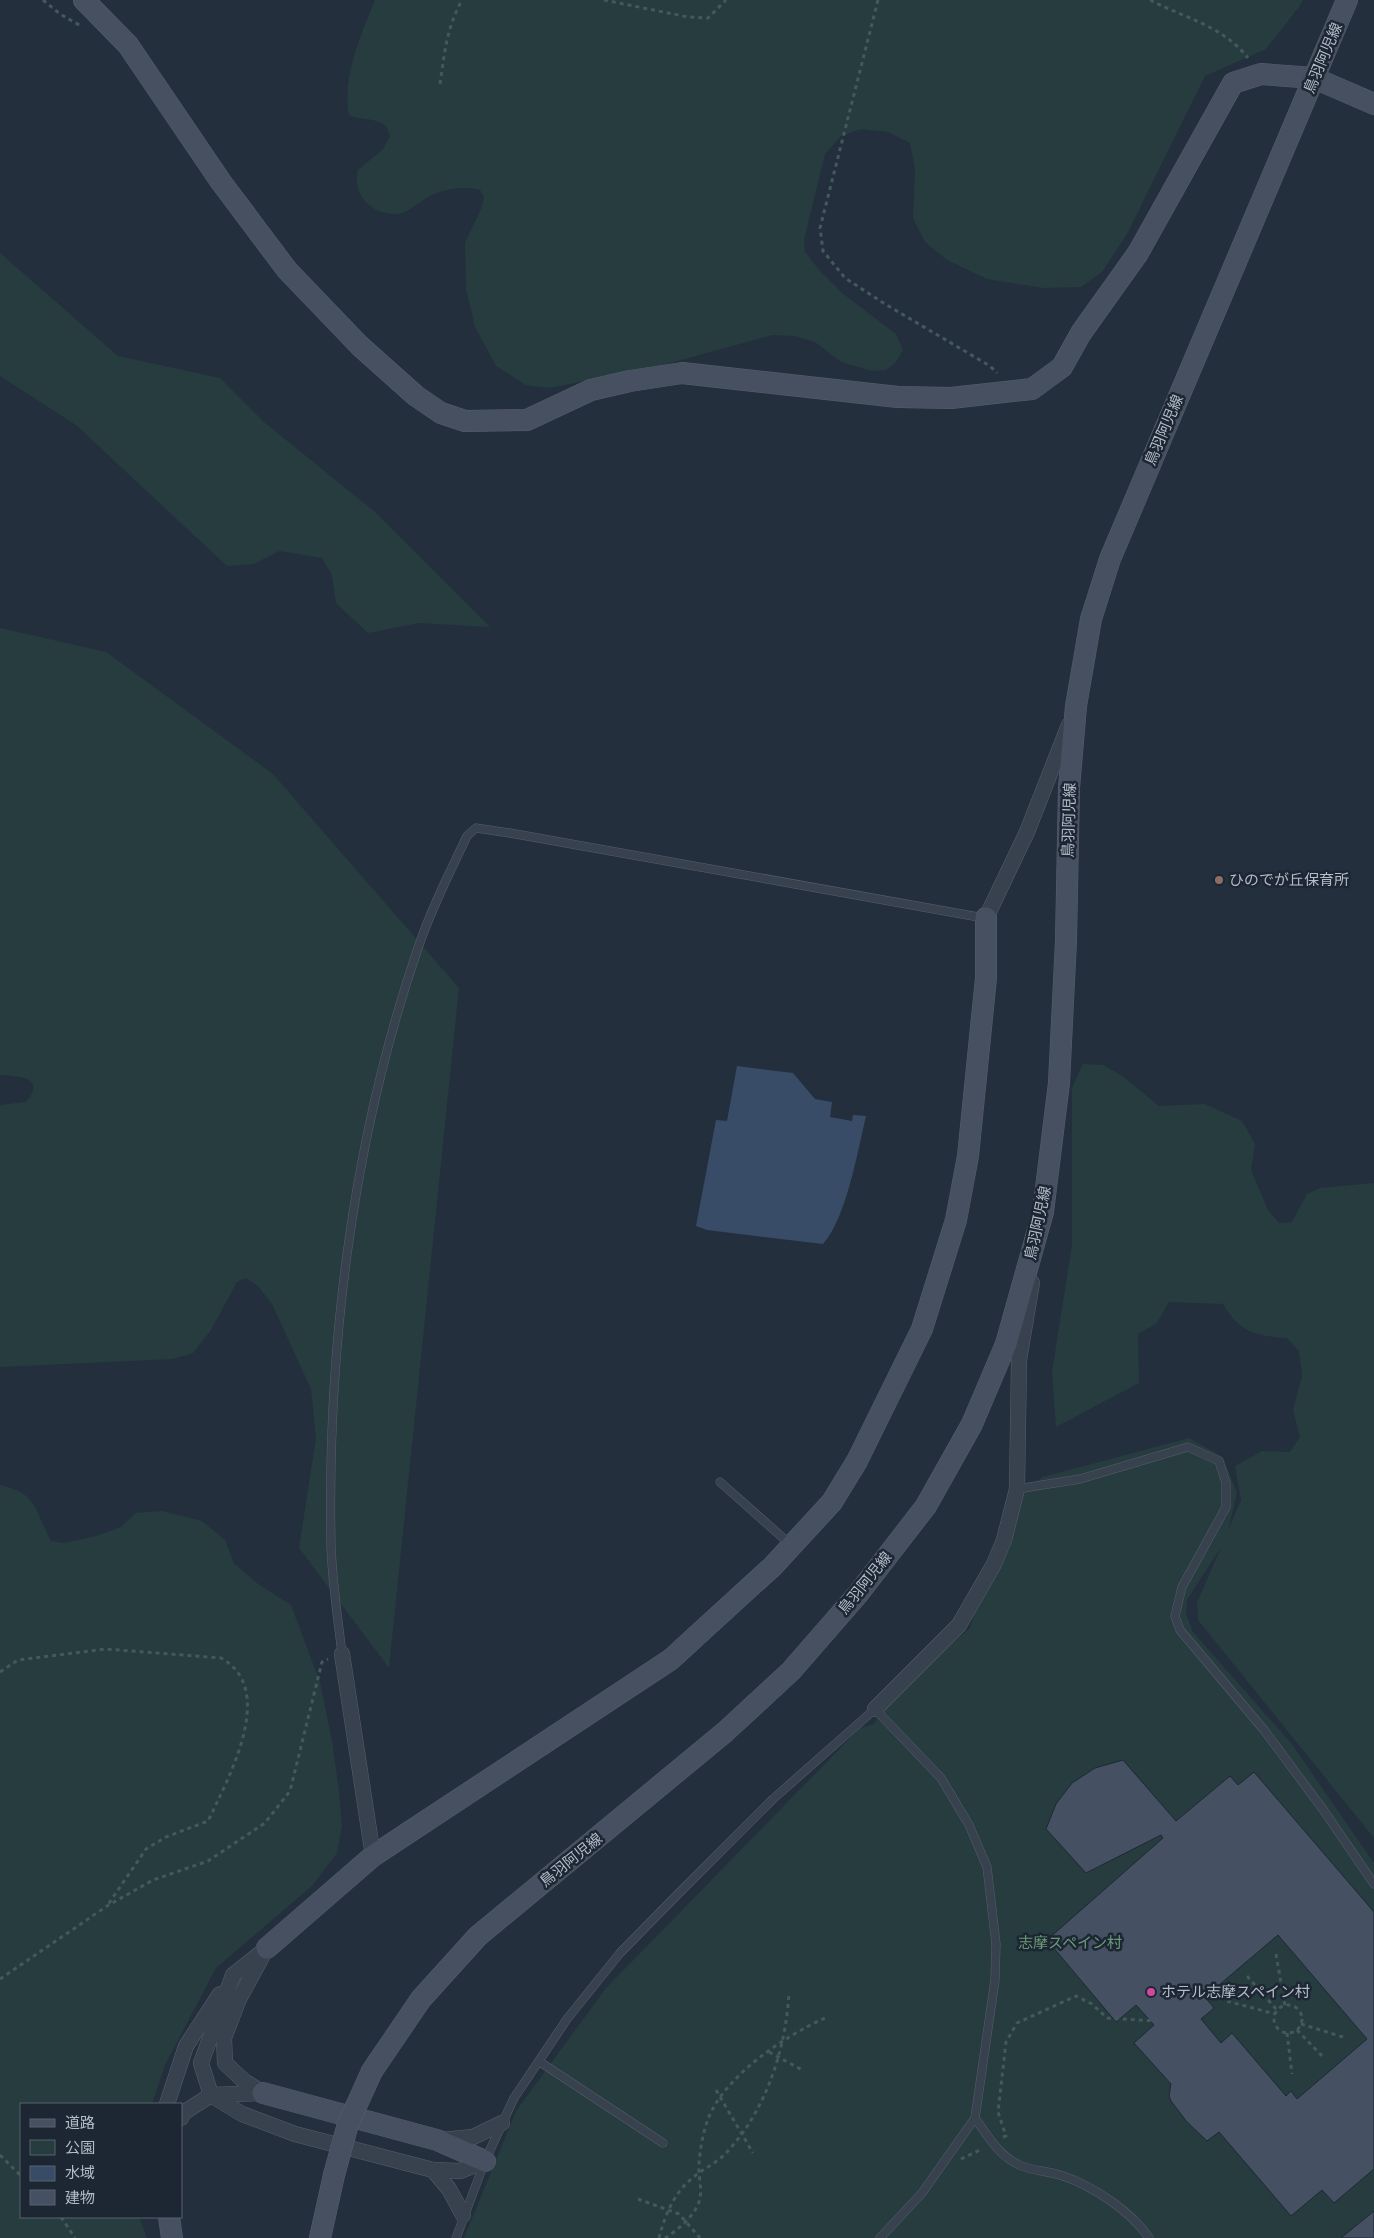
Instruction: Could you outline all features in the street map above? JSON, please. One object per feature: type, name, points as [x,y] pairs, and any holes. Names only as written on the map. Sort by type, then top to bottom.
[{"type":"street","points":[[84,0],[128,45],[221,182],[287,270],[360,346],[416,396],[441,413],[465,421],[527,420],[592,390],[630,381],[682,373],[898,397],[951,398],[1032,389],[1062,367],[1081,333],[1138,253],[1233,83],[1261,74],[1314,78],[1374,104]]},
{"type":"street","name":"鳥羽阿児線","points":[[320,2238],[334,2174],[348,2124],[372,2072],[421,2000],[478,1936],[725,1732],[791,1671],[858,1594],[926,1506],[972,1424],[1006,1344],[1043,1212],[1059,1083],[1066,940],[1069,788],[1076,706],[1091,619],[1110,559],[1347,0]]},
{"type":"street","points":[[167,2103],[186,2046],[233,1975],[373,1856],[670,1660],[733,1605],[792,1546],[832,1502],[857,1461],[922,1329],[936,1289],[956,1220],[968,1156],[986,978],[986,918],[1027,832],[1076,706]]},
{"type":"street","points":[[875,1709],[960,1625],[990,1572],[1004,1540],[1017,1489],[1019,1360],[1043,1212]]},
{"type":"street","points":[[342,1654],[373,1856]]},
{"type":"street","points":[[267,1948],[239,1999],[224,2038],[225,2063],[244,2081],[263,2093],[437,2140],[485,2161]]},
{"type":"street","points":[[233,1975],[201,2063],[211,2095],[242,2114],[295,2134],[433,2170],[460,2171],[485,2161]]},
{"type":"street","points":[[182,2116],[211,2095],[263,2093]]},
{"type":"street","points":[[437,2140],[473,2137],[502,2123]]},
{"type":"street","points":[[433,2170],[449,2189],[463,2215]]},
{"type":"street","points":[[168,2218],[172,2238]]},
{"type":"lane","points":[[342,1654],[331,1547],[332,1428],[342,1302],[356,1199],[379,1083],[418,947],[467,836],[476,828],[510,833],[986,918]]},
{"type":"lane","points":[[1017,1489],[1080,1479],[1188,1447],[1219,1461],[1226,1483],[1226,1507],[1182,1587],[1175,1616],[1180,1630],[1270,1738],[1322,1808],[1374,1884]]},
{"type":"lane","points":[[720,1482],[792,1546]]},
{"type":"lane","points":[[456,2238],[463,2215],[485,2161],[514,2098],[540,2062],[566,2020],[620,1953],[773,1799],[875,1709],[941,1778],[969,1825],[987,1867],[996,1944],[995,1980],[975,2118],[922,2193],[880,2238]]},
{"type":"lane","points":[[540,2062],[663,2142]]},
{"type":"lane","points":[[975,2118],[993,2143],[1018,2165],[1064,2176],[1106,2197],[1150,2238]]},
{"type":"path","points":[[440,84],[446,39],[451,20],[462,0]]},
{"type":"path","points":[[604,0],[688,17],[708,18],[726,0]]},
{"type":"path","points":[[878,0],[820,228],[823,251],[845,278],[990,366],[1014,392]]},
{"type":"path","points":[[1150,0],[1220,32],[1238,45],[1261,74]]},
{"type":"path","points":[[0,1672],[18,1660],[106,1649],[221,1658],[232,1664],[242,1676],[247,1689],[249,1706],[230,1776],[208,1822],[166,1837],[146,1849],[107,1906]]},
{"type":"path","points":[[0,1979],[107,1906],[153,1880],[208,1861],[265,1823],[290,1791],[322,1662],[342,1654]]},
{"type":"path","points":[[1276,1954],[1285,2006]]},
{"type":"path","points":[[1247,1976],[1278,2010]]},
{"type":"path","points":[[660,2238],[669,2209],[680,2190],[722,2156],[741,2134],[753,2116],[783,2041],[789,1992]]},
{"type":"path","points":[[940,2166],[964,2158],[1006,2136],[998,2112],[998,2095],[1006,2042],[1018,2023],[1076,1996],[1092,2004],[1107,2018],[1157,2021]]},
{"type":"path","points":[[1227,2001],[1275,2014]]},
{"type":"path","points":[[1285,2006],[1293,2006],[1299,2012],[1301,2024],[1297,2030],[1287,2033],[1276,2027],[1275,2014],[1278,2010],[1285,2006]]},
{"type":"path","points":[[666,2238],[677,2231],[697,2207],[700,2198],[699,2173],[707,2121],[720,2096],[737,2078],[783,2041],[799,2030],[824,2018]]},
{"type":"path","points":[[1301,2024],[1343,2037]]},
{"type":"path","points":[[1297,2030],[1324,2058]]},
{"type":"path","points":[[1287,2033],[1292,2074]]},
{"type":"path","points":[[769,2052],[804,2071]]},
{"type":"path","points":[[716,2090],[753,2153]]},
{"type":"path","points":[[0,2155],[20,2175]]},
{"type":"path","points":[[638,2199],[669,2209],[686,2220],[700,2238]]},
{"type":"path","points":[[62,2218],[76,2238]]},
{"type":"green space","points":[[375,0],[1303,0],[1266,49],[1205,76],[1127,234],[1102,272],[1081,287],[1043,288],[987,279],[947,260],[925,242],[913,218],[915,169],[910,143],[888,132],[861,129],[841,136],[825,154],[804,240],[805,252],[821,272],[842,293],[896,334],[903,350],[896,362],[886,370],[872,371],[841,362],[815,342],[794,336],[772,335],[652,368],[549,388],[526,385],[496,366],[475,327],[466,289],[465,243],[481,209],[484,197],[480,190],[461,188],[440,192],[399,214],[385,213],[377,210],[370,206],[360,194],[357,178],[358,170],[383,149],[390,136],[384,125],[379,122],[349,115],[348,86],[350,71]]},
{"type":"green space","points":[[0,253],[118,356],[220,378],[264,422],[375,512],[490,627],[419,623],[368,633],[336,603],[332,575],[322,558],[279,551],[254,564],[227,566],[76,425],[0,376]]},
{"type":"green space","points":[[0,628],[106,652],[273,774],[459,988],[389,1668],[299,1548],[316,1438],[311,1389],[272,1304],[258,1286],[246,1278],[237,1282],[211,1330],[193,1353],[173,1359],[0,1367],[0,1105],[26,1102],[32,1094],[33,1087],[32,1083],[22,1077],[0,1075]]},
{"type":"green space","name":"志摩スペイン村","points":[[1083,1064],[1103,1065],[1121,1075],[1159,1106],[1205,1104],[1242,1121],[1255,1144],[1251,1170],[1268,1210],[1279,1223],[1292,1222],[1307,1194],[1320,1188],[1374,1183],[1374,1838],[1198,1620],[1197,1603],[1221,1547],[1187,1600],[1186,1614],[1193,1632],[1291,1743],[1374,1863],[1374,2238],[464,2238],[516,2111],[606,1988],[860,1728],[874,1724],[886,1701],[970,1628],[977,1605],[1022,1492],[1043,1477],[1189,1438],[1223,1457],[1237,1493],[1228,1530],[1241,1500],[1235,1466],[1262,1451],[1290,1452],[1300,1437],[1293,1410],[1302,1376],[1299,1351],[1287,1338],[1257,1334],[1242,1327],[1235,1321],[1223,1304],[1169,1302],[1157,1323],[1138,1334],[1139,1383],[1056,1427],[1052,1372],[1072,1245],[1072,1088]]},
{"type":"green space","points":[[0,1485],[22,1493],[29,1498],[38,1512],[51,1541],[64,1543],[96,1536],[121,1527],[136,1513],[162,1511],[202,1521],[225,1540],[234,1563],[258,1584],[291,1605],[320,1682],[332,1741],[342,1826],[337,1853],[312,1886],[216,1968],[165,2065],[152,2103],[20,2103],[20,2218],[139,2218],[147,2238],[0,2238]]},
{"type":"water","points":[[737,1066],[793,1073],[815,1099],[832,1102],[830,1117],[852,1121],[853,1115],[866,1116],[845,1201],[831,1233],[823,1244],[707,1230],[696,1226],[716,1120],[727,1121]]},
{"type":"building","name":"ホテル志摩スペイン村","points":[[1123,1760],[1176,1821],[1230,1776],[1238,1785],[1254,1772],[1374,1912],[1374,2169],[1334,2203],[1322,2190],[1291,2216],[1219,2132],[1207,2141],[1187,2122],[1171,2101],[1169,2096],[1171,2084],[1134,2043],[1154,2025],[1136,2005],[1116,2022],[1047,1940],[1163,1838],[1161,1835],[1086,1873],[1046,1829],[1056,1804],[1072,1783],[1095,1768]],"holes":[[[1278,1935],[1367,2039],[1297,2099],[1291,2091],[1286,2096],[1232,2033],[1221,2043],[1201,2019],[1214,2008],[1205,1997]]]},
{"type":"building","points":[[1374,2211],[1374,2238],[1341,2238]]},
{"type":"place","name":"ひのでが丘保育所","points":[[1219,880]]},
{"type":"place","name":"ホテル志摩スペイン村","points":[[1151,1992]]}]
